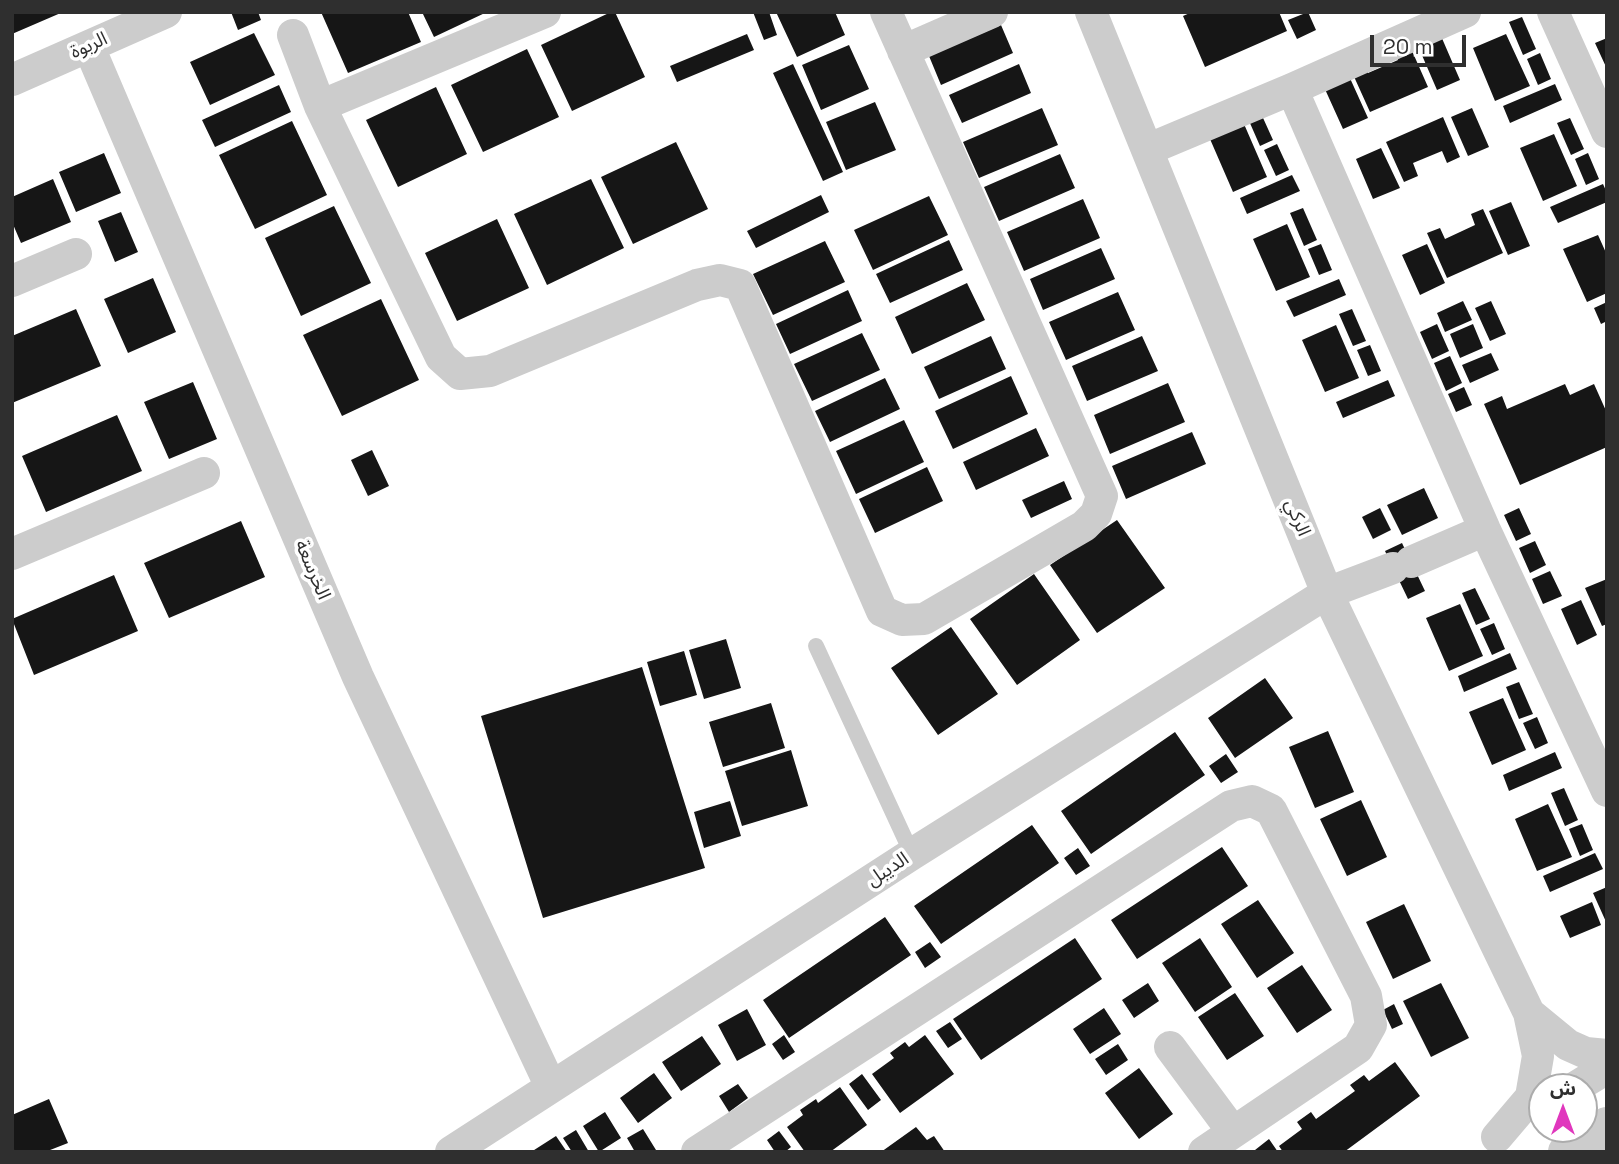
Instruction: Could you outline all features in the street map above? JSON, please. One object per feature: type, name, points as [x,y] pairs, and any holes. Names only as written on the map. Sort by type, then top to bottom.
[{"type":"street","name":"الربوة","points":[[12,80],[166,12]]},
{"type":"street","points":[[320,106],[545,12]]},
{"type":"street","points":[[903,51],[992,12]]},
{"type":"street","name":"الركي","points":[[1091,12],[1149,149],[1327,593],[1529,1013],[1538,1056],[1531,1097],[1486,1144]]},
{"type":"street","points":[[1149,149],[1465,12]]},
{"type":"street","points":[[1553,12],[1607,132]]},
{"type":"street","points":[[293,35],[320,106],[441,357],[460,374],[490,371],[697,285],[720,280],[740,285],[882,611],[902,620],[924,619],[1084,526],[1096,514],[1102,496],[903,51],[896,15]]},
{"type":"street","name":"الخرسعة","points":[[89,47],[358,677],[551,1087]]},
{"type":"street","points":[[1292,89],[1485,530],[1607,791]]},
{"type":"street","points":[[12,281],[76,254]]},
{"type":"street","points":[[12,554],[204,473]]},
{"type":"street","name":"الديبل","points":[[451,1152],[912,855],[1327,593],[1485,530]]},
{"type":"street","points":[[697,1152],[1231,806],[1252,801],[1271,810],[1366,996],[1371,1025],[1359,1048],[1204,1152]]},
{"type":"street","name":"الركي","points":[[1529,1013],[1568,1045],[1586,1053],[1607,1055]]},
{"type":"street","points":[[1170,1047],[1233,1132]]},
{"type":"street","points":[[1486,1144],[1528,1118]]},
{"type":"street","points":[[1567,1152],[1607,1126]]},
{"type":"lane","points":[[816,646],[912,855]]},
{"type":"building","points":[[12,12],[63,12],[12,34]]},
{"type":"building","points":[[231,12],[258,12],[261,20],[238,30]]},
{"type":"building","points":[[321,12],[408,12],[421,42],[348,73]]},
{"type":"building","points":[[422,12],[487,12],[434,37]]},
{"type":"building","points":[[615,12],[645,77],[572,111],[541,45]]},
{"type":"building","points":[[753,12],[769,12],[777,35],[764,40]]},
{"type":"building","points":[[776,12],[835,12],[845,35],[797,57]]},
{"type":"building","points":[[1192,12],[1279,12],[1287,31],[1205,67],[1183,16]]},
{"type":"building","points":[[1308,12],[1316,30],[1297,39],[1288,20]]},
{"type":"building","points":[[1522,17],[1536,49],[1523,55],[1509,22]]},
{"type":"building","points":[[1001,25],[1013,53],[941,85],[929,56]]},
{"type":"building","points":[[254,33],[275,75],[210,105],[190,62]]},
{"type":"building","points":[[747,34],[754,50],[677,82],[670,66]]},
{"type":"building","points":[[1506,34],[1530,86],[1495,101],[1473,48]]},
{"type":"building","points":[[1441,36],[1460,80],[1437,90],[1418,46]]},
{"type":"building","points":[[1607,38],[1607,69],[1595,43]]},
{"type":"building","points":[[1409,44],[1428,87],[1370,112],[1351,70],[1364,64],[1368,73],[1398,60],[1394,51]]},
{"type":"building","points":[[849,45],[869,89],[821,110],[802,65]]},
{"type":"building","points":[[527,49],[559,117],[483,152],[451,85]]},
{"type":"building","points":[[1540,53],[1551,79],[1538,85],[1527,59]]},
{"type":"building","points":[[793,64],[843,172],[823,181],[773,73]]},
{"type":"building","points":[[1019,64],[1031,93],[962,123],[949,95]]},
{"type":"building","points":[[1349,76],[1368,118],[1343,129],[1324,87]]},
{"type":"building","points":[[1555,84],[1562,100],[1510,123],[1503,106]]},
{"type":"building","points":[[279,85],[291,112],[215,147],[202,120]]},
{"type":"building","points":[[436,87],[467,154],[398,187],[366,120]]},
{"type":"building","points":[[875,102],[896,150],[846,170],[826,122]]},
{"type":"building","points":[[1042,108],[1058,145],[979,178],[963,142]]},
{"type":"building","points":[[1472,108],[1489,147],[1468,156],[1451,117]]},
{"type":"building","points":[[1259,109],[1273,140],[1260,146],[1246,114]]},
{"type":"building","points":[[1443,117],[1460,157],[1447,163],[1442,151],[1413,163],[1418,176],[1404,182],[1386,142]]},
{"type":"building","points":[[1570,118],[1584,149],[1571,155],[1557,123]]},
{"type":"building","points":[[292,121],[327,195],[255,229],[219,155]]},
{"type":"building","points":[[1244,124],[1267,177],[1233,192],[1210,139]]},
{"type":"building","points":[[1554,134],[1577,186],[1543,201],[1520,148]]},
{"type":"building","points":[[676,142],[708,209],[633,244],[601,177]]},
{"type":"building","points":[[1277,144],[1289,170],[1276,176],[1264,150]]},
{"type":"building","points":[[1381,148],[1400,188],[1373,199],[1356,159]]},
{"type":"building","points":[[104,153],[121,193],[76,212],[59,172]]},
{"type":"building","points":[[1588,153],[1599,179],[1586,185],[1575,159]]},
{"type":"building","points":[[1060,154],[1075,188],[999,221],[984,187]]},
{"type":"building","points":[[1292,175],[1300,191],[1247,214],[1240,198]]},
{"type":"building","points":[[53,179],[71,222],[21,243],[12,222],[12,197]]},
{"type":"building","points":[[591,179],[624,248],[547,285],[514,214]]},
{"type":"building","points":[[1603,184],[1607,202],[1558,223],[1550,207]]},
{"type":"building","points":[[821,195],[829,212],[756,248],[747,231]]},
{"type":"building","points":[[929,196],[948,235],[873,270],[854,230]]},
{"type":"building","points":[[1083,199],[1100,238],[1024,271],[1007,232]]},
{"type":"building","points":[[1511,202],[1530,246],[1508,255],[1489,211]]},
{"type":"building","points":[[334,206],[371,283],[301,316],[265,238]]},
{"type":"building","points":[[1303,208],[1317,240],[1304,246],[1290,213]]},
{"type":"building","points":[[1483,209],[1503,253],[1447,278],[1427,233],[1440,228],[1445,239],[1475,225],[1471,214]]},
{"type":"building","points":[[121,212],[138,252],[115,262],[98,221]]},
{"type":"building","points":[[497,219],[529,288],[457,321],[425,253]]},
{"type":"building","points":[[1287,224],[1310,277],[1276,291],[1253,239]]},
{"type":"building","points":[[1598,235],[1607,255],[1607,293],[1587,302],[1563,249]]},
{"type":"building","points":[[949,240],[963,270],[890,303],[876,274]]},
{"type":"building","points":[[825,241],[845,282],[773,315],[753,274]]},
{"type":"building","points":[[1321,244],[1332,270],[1319,275],[1308,249]]},
{"type":"building","points":[[1427,244],[1445,283],[1420,295],[1402,255]]},
{"type":"building","points":[[1101,248],[1115,279],[1043,310],[1030,279]]},
{"type":"building","points":[[153,278],[176,332],[128,353],[104,299]]},
{"type":"building","points":[[1339,279],[1346,295],[1294,317],[1286,301]]},
{"type":"building","points":[[967,283],[985,320],[912,354],[895,317]]},
{"type":"building","points":[[848,290],[862,321],[790,354],[776,324]]},
{"type":"building","points":[[1118,292],[1135,330],[1066,360],[1049,322]]},
{"type":"building","points":[[381,299],[419,380],[342,416],[303,335]]},
{"type":"building","points":[[1463,301],[1472,320],[1445,332],[1437,313]]},
{"type":"building","points":[[1491,301],[1506,334],[1490,341],[1475,308]]},
{"type":"building","points":[[1607,302],[1607,321],[1601,324],[1594,308]]},
{"type":"building","points":[[76,309],[101,366],[12,403],[12,336]]},
{"type":"building","points":[[1352,309],[1366,341],[1353,346],[1339,314]]},
{"type":"building","points":[[1437,324],[1449,351],[1432,359],[1420,332]]},
{"type":"building","points":[[1473,324],[1483,348],[1460,358],[1450,334]]},
{"type":"building","points":[[1336,325],[1359,378],[1325,392],[1302,340]]},
{"type":"building","points":[[862,333],[880,370],[812,401],[794,364]]},
{"type":"building","points":[[991,336],[1006,369],[939,399],[924,367]]},
{"type":"building","points":[[1142,336],[1158,371],[1087,401],[1072,366]]},
{"type":"building","points":[[1370,345],[1381,371],[1368,376],[1357,350]]},
{"type":"building","points":[[1491,353],[1499,370],[1470,383],[1462,365]]},
{"type":"building","points":[[1450,356],[1462,383],[1446,391],[1434,363]]},
{"type":"building","points":[[1011,376],[1028,414],[953,449],[935,411]]},
{"type":"building","points":[[885,378],[900,409],[830,442],[815,411]]},
{"type":"building","points":[[1388,380],[1395,396],[1343,418],[1336,402]]},
{"type":"building","points":[[193,382],[217,439],[169,459],[144,402]]},
{"type":"building","points":[[1168,383],[1185,422],[1110,454],[1094,415]]},
{"type":"building","points":[[1565,384],[1570,395],[1594,384],[1607,413],[1607,447],[1520,485],[1484,404],[1502,396],[1507,409]]},
{"type":"building","points":[[1464,387],[1472,405],[1456,412],[1448,394]]},
{"type":"building","points":[[117,415],[142,471],[46,512],[22,456]]},
{"type":"building","points":[[904,420],[924,462],[856,494],[836,451]]},
{"type":"building","points":[[1036,428],[1049,456],[976,490],[963,462]]},
{"type":"building","points":[[1192,432],[1206,464],[1126,499],[1112,466]]},
{"type":"building","points":[[372,450],[389,486],[368,496],[351,460]]},
{"type":"building","points":[[927,467],[943,501],[875,533],[859,499]]},
{"type":"building","points":[[1064,481],[1072,499],[1031,518],[1022,500]]},
{"type":"building","points":[[1424,488],[1438,518],[1402,535],[1387,505]]},
{"type":"building","points":[[1380,508],[1391,530],[1373,539],[1362,517]]},
{"type":"building","points":[[1519,508],[1531,534],[1516,541],[1504,515]]},
{"type":"building","points":[[1117,520],[1165,588],[1097,633],[1050,565]]},
{"type":"building","points":[[241,521],[265,577],[169,618],[144,563]]},
{"type":"building","points":[[1535,541],[1546,565],[1530,573],[1519,548]]},
{"type":"building","points":[[1402,543],[1425,591],[1408,599],[1385,551]]},
{"type":"building","points":[[1550,571],[1562,596],[1543,604],[1532,579]]},
{"type":"building","points":[[1034,574],[1080,640],[1017,685],[970,619]]},
{"type":"building","points":[[114,575],[138,631],[34,675],[12,619]]},
{"type":"building","points":[[1607,579],[1607,624],[1602,626],[1585,588]]},
{"type":"building","points":[[1475,588],[1490,619],[1476,625],[1462,593]]},
{"type":"building","points":[[1581,600],[1597,635],[1577,645],[1561,609]]},
{"type":"building","points":[[1460,604],[1483,656],[1449,671],[1426,618]]},
{"type":"building","points":[[1494,623],[1505,649],[1492,655],[1480,629]]},
{"type":"building","points":[[951,627],[998,694],[938,735],[891,668]]},
{"type":"building","points":[[726,639],[741,688],[704,699],[689,650]]},
{"type":"building","points":[[684,651],[697,695],[660,706],[647,662]]},
{"type":"building","points":[[1510,653],[1517,669],[1464,692],[1458,676]]},
{"type":"building","points":[[642,667],[705,868],[543,918],[481,716]]},
{"type":"building","points":[[1265,678],[1293,718],[1235,758],[1208,718]]},
{"type":"building","points":[[1519,682],[1533,714],[1519,719],[1506,687]]},
{"type":"building","points":[[1503,698],[1526,750],[1492,765],[1469,712]]},
{"type":"building","points":[[771,703],[785,748],[723,767],[709,722]]},
{"type":"building","points":[[1537,717],[1548,743],[1535,749],[1523,723]]},
{"type":"building","points":[[1328,731],[1354,792],[1315,808],[1289,747]]},
{"type":"building","points":[[1175,732],[1205,775],[1091,854],[1061,811]]},
{"type":"building","points":[[791,750],[808,806],[742,826],[725,771]]},
{"type":"building","points":[[1555,752],[1562,768],[1509,791],[1503,775]]},
{"type":"building","points":[[1226,754],[1238,772],[1221,783],[1209,766]]},
{"type":"building","points":[[1564,788],[1578,820],[1565,826],[1551,793]]},
{"type":"building","points":[[1361,800],[1387,857],[1347,876],[1320,819]]},
{"type":"building","points":[[730,801],[741,836],[704,848],[694,812]]},
{"type":"building","points":[[1548,804],[1572,857],[1537,871],[1515,819]]},
{"type":"building","points":[[1582,824],[1593,850],[1580,856],[1569,829]]},
{"type":"building","points":[[1032,825],[1059,863],[941,944],[914,906]]},
{"type":"building","points":[[1222,847],[1248,886],[1137,959],[1111,920]]},
{"type":"building","points":[[1078,848],[1090,866],[1076,875],[1064,858]]},
{"type":"building","points":[[1595,853],[1603,869],[1550,892],[1543,876]]},
{"type":"building","points":[[1607,887],[1607,924],[1593,893]]},
{"type":"building","points":[[1258,900],[1294,953],[1257,978],[1221,924]]},
{"type":"building","points":[[1592,902],[1601,925],[1570,938],[1560,916]]},
{"type":"building","points":[[1404,904],[1431,961],[1393,979],[1366,922]]},
{"type":"building","points":[[885,917],[911,955],[789,1038],[763,1000]]},
{"type":"building","points":[[1075,938],[1102,979],[981,1060],[953,1019]]},
{"type":"building","points":[[1200,938],[1232,987],[1195,1012],[1162,963]]},
{"type":"building","points":[[930,942],[941,957],[925,968],[915,952]]},
{"type":"building","points":[[1302,965],[1332,1010],[1297,1033],[1267,988]]},
{"type":"building","points":[[1148,983],[1159,1001],[1134,1018],[1122,1000]]},
{"type":"building","points":[[1441,983],[1469,1038],[1431,1057],[1403,1001]]},
{"type":"building","points":[[1235,993],[1264,1036],[1227,1060],[1198,1017]]},
{"type":"building","points":[[1394,1004],[1403,1024],[1392,1029],[1383,1010]]},
{"type":"building","points":[[1104,1008],[1121,1034],[1090,1054],[1073,1029]]},
{"type":"building","points":[[747,1009],[766,1045],[737,1061],[718,1025]]},
{"type":"building","points":[[950,1022],[962,1039],[948,1048],[936,1031]]},
{"type":"building","points":[[784,1035],[795,1052],[783,1060],[772,1044]]},
{"type":"building","points":[[925,1035],[954,1074],[900,1113],[872,1074],[894,1058],[890,1053],[905,1042],[909,1047]]},
{"type":"building","points":[[702,1036],[721,1064],[681,1091],[662,1062]]},
{"type":"building","points":[[1118,1044],[1128,1060],[1106,1075],[1095,1059]]},
{"type":"building","points":[[1395,1062],[1420,1096],[1344,1152],[1283,1152],[1279,1146],[1302,1129],[1297,1122],[1311,1112],[1316,1119],[1355,1091],[1350,1085],[1364,1075],[1369,1081]]},
{"type":"building","points":[[1139,1068],[1173,1114],[1139,1139],[1105,1093]]},
{"type":"building","points":[[654,1073],[672,1098],[638,1123],[620,1098]]},
{"type":"building","points":[[862,1074],[881,1100],[868,1110],[849,1084]]},
{"type":"building","points":[[738,1084],[748,1098],[729,1112],[719,1096]]},
{"type":"building","points":[[840,1087],[867,1125],[830,1152],[805,1152],[787,1127],[803,1115],[800,1110],[816,1099],[818,1103]]},
{"type":"building","points":[[49,1099],[68,1143],[45,1152],[15,1152],[12,1145],[12,1115]]},
{"type":"building","points":[[605,1112],[621,1138],[599,1152],[583,1126]]},
{"type":"building","points":[[916,1127],[927,1140],[934,1136],[945,1152],[881,1152]]},
{"type":"building","points":[[643,1129],[656,1150],[652,1152],[635,1152],[627,1138]]},
{"type":"building","points":[[576,1130],[589,1152],[572,1152],[563,1138]]},
{"type":"building","points":[[779,1131],[791,1147],[785,1152],[775,1152],[767,1140]]},
{"type":"building","points":[[556,1136],[567,1152],[531,1152]]},
{"type":"building","points":[[1269,1139],[1278,1152],[1256,1152],[1255,1150]]}]
